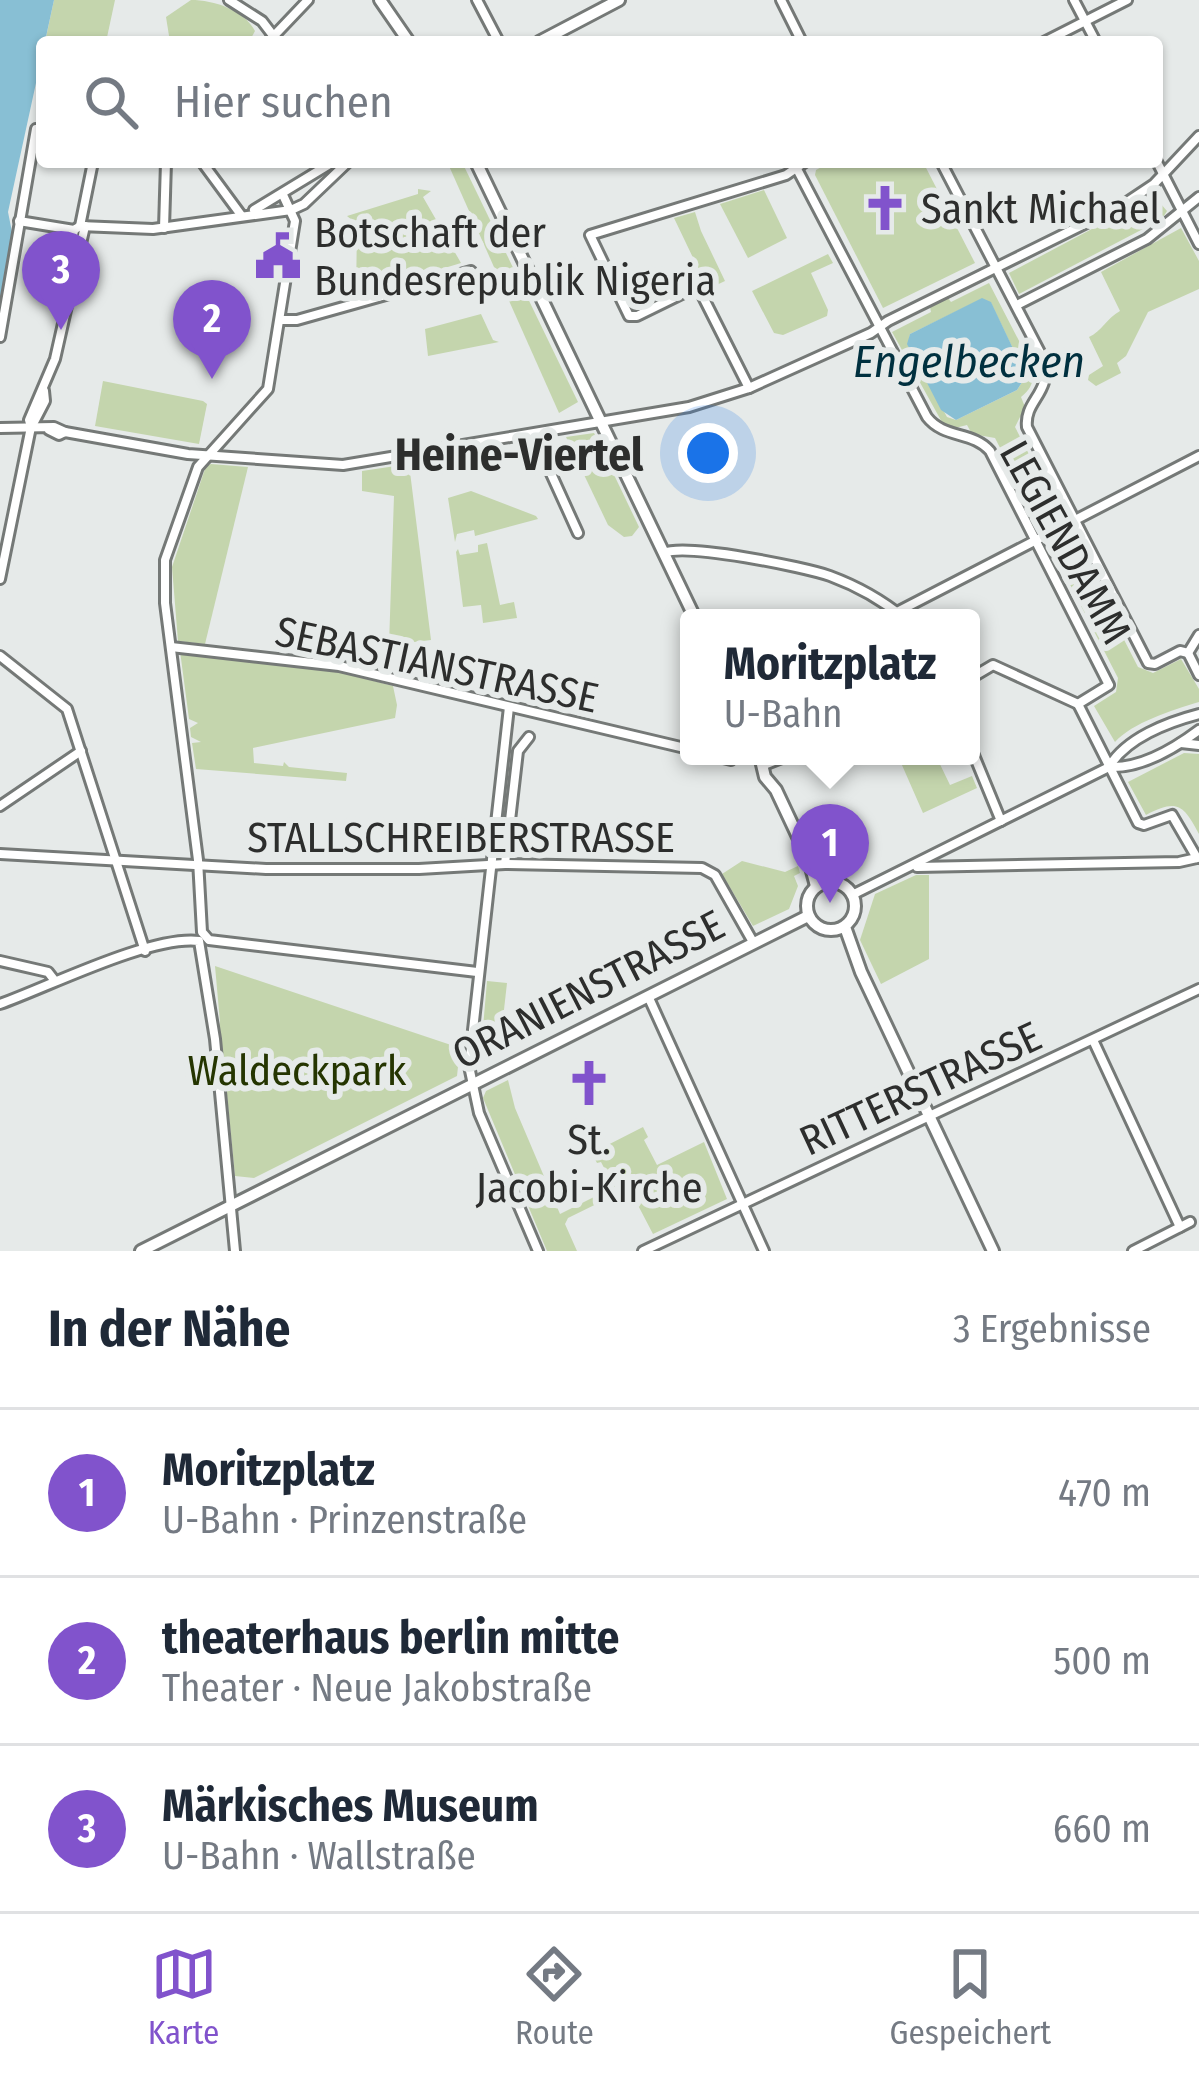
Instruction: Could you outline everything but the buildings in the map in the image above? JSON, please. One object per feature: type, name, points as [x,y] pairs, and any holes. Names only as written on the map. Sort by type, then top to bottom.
[{"type":"main road","points":[[380,0],[405,36]]},
{"type":"main road","points":[[550,36],[619,0]]},
{"type":"main road","points":[[479,168],[690,609]]},
{"type":"main road","points":[[766,765],[774,773],[776,790],[821,884]]},
{"type":"main road","points":[[821,884],[845,886],[854,894],[854,908],[841,929]]},
{"type":"main road","points":[[821,884],[809,902],[808,916],[819,927],[841,929]]},
{"type":"main road","name":"ORANIENSTRASSE","points":[[141,1251],[808,916]]},
{"type":"main road","points":[[841,929],[993,1251]]},
{"type":"street","points":[[229,0],[262,21],[271,36]]},
{"type":"street","points":[[276,36],[308,0]]},
{"type":"street","points":[[477,0],[496,36]]},
{"type":"street","points":[[781,0],[799,36]]},
{"type":"street","points":[[1074,0],[1093,36]]},
{"type":"street","points":[[1056,36],[1127,0]]},
{"type":"street","points":[[0,337],[36,129]]},
{"type":"street","points":[[0,428],[60,428],[208,455],[343,465],[689,407],[748,388],[878,328],[1131,201],[1199,136]]},
{"type":"street","points":[[0,579],[31,427],[38,422],[55,358],[66,303],[62,292],[92,168]]},
{"type":"street","points":[[164,228],[166,168]]},
{"type":"street","points":[[206,168],[241,214]]},
{"type":"street","points":[[241,214],[283,195],[324,168]]},
{"type":"street","points":[[19,221],[80,228],[164,228],[291,210],[304,204],[342,168]]},
{"type":"street","points":[[748,388],[698,289],[637,316],[627,313],[590,235],[776,179],[796,168]]},
{"type":"street","name":"LEGIENDAMM","points":[[802,168],[878,328],[935,427],[987,446],[1109,685],[1078,704]]},
{"type":"street","points":[[944,168],[1017,305],[1046,371],[1044,386],[1025,423],[1073,519],[1148,663],[1180,651],[1188,653],[1199,675]]},
{"type":"street","points":[[1160,168],[1199,244]]},
{"type":"street","points":[[235,1251],[201,939],[199,865],[165,603],[165,560],[198,467],[268,389],[295,221],[283,195]]},
{"type":"street","points":[[1017,305],[1147,239],[1199,197]]},
{"type":"street","points":[[280,320],[297,320],[471,272]]},
{"type":"street","points":[[533,434],[578,533]]},
{"type":"street","points":[[911,609],[1199,456]]},
{"type":"street","points":[[664,553],[686,549],[820,573],[891,609]]},
{"type":"street","points":[[1188,653],[1199,635]]},
{"type":"street","name":"SEBASTIANSTRASSE","points":[[171,647],[335,666],[680,747]]},
{"type":"street","points":[[0,656],[67,709],[145,951]]},
{"type":"street","points":[[911,866],[1198,859],[1172,815],[1141,825],[1078,704],[993,665],[980,673]]},
{"type":"street","points":[[509,707],[469,1048],[471,1085],[479,1113],[538,1251]]},
{"type":"street","points":[[1109,767],[1113,758],[1140,739],[1199,714]]},
{"type":"street","points":[[854,894],[1109,767],[1135,764],[1199,730]]},
{"type":"street","points":[[505,864],[518,752],[529,737]]},
{"type":"street","points":[[1180,743],[1199,745]]},
{"type":"street","points":[[0,806],[81,751]]},
{"type":"street","points":[[978,765],[1000,821]]},
{"type":"street","points":[[946,848],[951,866]]},
{"type":"street","name":"STALLSCHREIBERSTRASSE","points":[[0,854],[327,869],[505,864],[706,868],[715,875],[753,942]]},
{"type":"street","points":[[0,1004],[145,951],[201,939],[477,972]]},
{"type":"street","points":[[0,961],[48,972],[55,981]]},
{"type":"street","name":"RITTERSTRASSE","points":[[645,1250],[1199,989]]},
{"type":"street","points":[[648,996],[764,1251]]},
{"type":"street","points":[[1093,1040],[1185,1224],[1133,1251]]},
{"type":"green space","points":[[54,0],[115,0],[107,36],[46,36]]},
{"type":"green space","points":[[191,0],[209,2],[244,17],[255,31],[252,36],[169,36],[166,17]]},
{"type":"green space","points":[[450,168],[465,168],[578,402],[559,413]]},
{"type":"green space","points":[[926,168],[975,263],[883,308],[816,170]]},
{"type":"green space","points":[[418,189],[431,191],[423,197],[461,263],[356,295],[357,227],[370,230],[371,222],[347,216],[418,194]]},
{"type":"green space","points":[[764,190],[787,238],[748,258],[720,204]]},
{"type":"green space","points":[[1154,196],[1167,211],[1162,219],[1019,294],[1009,273]]},
{"type":"green space","points":[[695,212],[725,281],[708,289],[674,218]]},
{"type":"green space","points":[[1181,228],[1199,261],[1199,289],[1148,312],[1126,356],[1117,363],[1121,373],[1096,386],[1089,375],[1103,366],[1089,337],[1120,311],[1101,272]]},
{"type":"green space","points":[[828,254],[833,263],[811,273],[827,316],[783,335],[774,333],[752,291]]},
{"type":"green space","points":[[989,283],[1032,369],[1030,386],[1021,397],[1025,407],[1015,427],[1138,667],[1153,673],[1181,659],[1199,689],[1199,702],[1142,723],[1115,742],[1094,706],[1116,692],[1118,678],[995,438],[972,434],[967,425],[943,424],[892,332],[931,312],[930,307],[948,298],[951,302]],"holes":[[[982,299],[991,303],[1026,376],[1017,390],[956,420],[947,417],[908,345],[910,334]]]},
{"type":"green space","points":[[481,314],[493,340],[499,342],[428,356],[425,329]]},
{"type":"green space","points":[[103,381],[203,401],[207,404],[199,444],[95,426]]},
{"type":"green space","points":[[594,433],[639,527],[632,536],[624,537],[608,525],[566,437]]},
{"type":"green space","points":[[409,464],[431,640],[389,645],[394,496],[362,491],[362,471]]},
{"type":"green space","points":[[206,466],[248,467],[205,644],[178,641],[172,567]]},
{"type":"green space","points":[[471,491],[538,519],[475,536],[474,530],[457,534],[455,542],[448,498]]},
{"type":"green space","points":[[487,543],[500,605],[514,602],[517,618],[483,623],[481,605],[463,607],[456,552],[478,552],[478,545]]},
{"type":"green space","points":[[180,651],[343,673],[393,686],[395,718],[253,748],[254,763],[283,766],[284,762],[289,767],[347,773],[346,781],[196,769],[192,743],[201,742],[191,737],[190,728],[198,723],[189,719]]},
{"type":"green space","points":[[1184,753],[1199,754],[1199,834],[1178,807],[1146,815],[1128,782]]},
{"type":"green space","points":[[902,765],[940,765],[950,785],[972,776],[977,788],[923,813]]},
{"type":"green space","points":[[742,861],[785,872],[798,866],[800,873],[794,876],[798,886],[789,909],[753,926],[722,874]]},
{"type":"green space","points":[[916,875],[929,875],[929,959],[881,984],[860,940],[875,894]]},
{"type":"green space","name":"Waldeckpark","points":[[215,966],[460,1048],[457,1076],[254,1178],[235,1176],[221,1035],[217,1033]]},
{"type":"green space","points":[[487,981],[507,983],[499,1054],[480,1063]]},
{"type":"green space","points":[[508,1080],[515,1108],[560,1214],[614,1187],[592,1153],[643,1127],[657,1165],[704,1142],[727,1199],[653,1234],[629,1188],[568,1218],[565,1224],[577,1251],[547,1251],[483,1098],[486,1091]]},
{"type":"water","points":[[0,0],[54,0],[46,36],[36,36],[36,83],[8,212],[12,232],[0,305]]},
{"type":"water","name":"Engelbecken","points":[[982,298],[991,302],[1026,376],[1017,390],[956,420],[941,410],[907,344],[910,334]]},
{"type":"place","name":"Sankt Michael","points":[[885,208]]},
{"type":"place","name":"Botschaft der Bundesrepublik Nigeria","points":[[278,256]]},
{"type":"place","name":"Märkisches Museum","points":[[61,330]]},
{"type":"place","name":"theaterhaus berlin mitte","points":[[212,379]]},
{"type":"place","name":"Moritzplatz","points":[[830,903]]},
{"type":"place","name":"St. Jacobi-Kirche","points":[[589,1083]]},
{"type":"district","name":"Heine-Viertel","points":[[519,454]]}]
